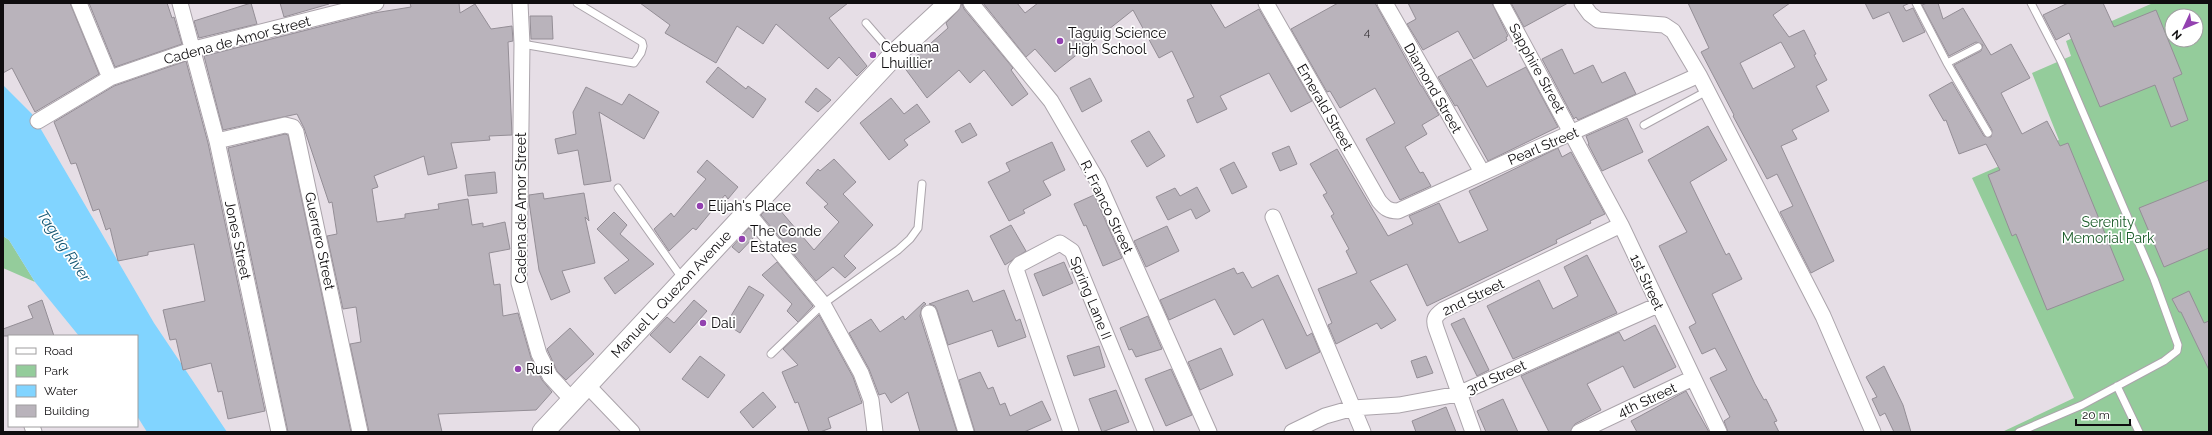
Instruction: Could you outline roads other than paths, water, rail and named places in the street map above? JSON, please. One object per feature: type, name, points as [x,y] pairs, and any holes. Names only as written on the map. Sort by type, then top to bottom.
[{"type":"main road","name":"Manuel L. Quezon Avenue","points":[[543,432],[894,55],[950,3]]},
{"type":"street","points":[[79,3],[110,78]]},
{"type":"street","name":"Jones Street","points":[[180,3],[194,49],[217,142],[279,432]]},
{"type":"street","name":"Cadena de Amor Street","points":[[38,121],[110,78],[194,49],[376,3]]},
{"type":"street","name":"Cadena de Amor Street","points":[[520,3],[522,44],[519,283],[539,354],[550,376],[572,400]]},
{"type":"street","name":"R. Franco Street","points":[[971,3],[1047,94],[1098,182],[1209,432]]},
{"type":"street","name":"Emerald Street","points":[[1266,3],[1386,209]]},
{"type":"street","name":"Diamond Street","points":[[1385,3],[1482,172]]},
{"type":"street","name":"Sapphire Street","points":[[1501,3],[1573,133]]},
{"type":"street","points":[[1582,3],[1590,14],[1598,20],[1664,25],[1669,27],[1699,75],[1823,316],[1873,432]]},
{"type":"street","name":"Pearl Street","points":[[1386,209],[1398,211],[1699,75]]},
{"type":"street","name":"Guerrero Street","points":[[217,142],[285,125],[293,127],[296,132],[360,432]]},
{"type":"street","name":"1st Street","points":[[1573,133],[1621,225],[1719,432]]},
{"type":"street","points":[[747,212],[823,304],[861,373],[871,400],[875,432]]},
{"type":"street","points":[[1273,217],[1363,432]]},
{"type":"street","name":"2nd Street","points":[[1473,432],[1458,394],[1434,321],[1439,313],[1621,225]]},
{"type":"street","name":"Spring Lane II","points":[[1071,432],[1016,269],[1020,264],[1060,243],[1072,251],[1146,432]]},
{"type":"street","name":"3rd Street","points":[[1292,432],[1325,416],[1353,408],[1399,404],[1458,394],[1658,305]]},
{"type":"street","points":[[929,313],[966,432]]},
{"type":"street","name":"4th Street","points":[[1579,432],[1693,378]]},
{"type":"street","points":[[587,385],[632,432]]},
{"type":"lane","points":[[522,44],[634,63],[638,60],[643,46],[642,42],[577,3]]},
{"type":"lane","points":[[1916,3],[1947,63],[1988,133]]},
{"type":"lane","points":[[2019,432],[2082,405],[2167,359],[2177,351],[2178,344],[2154,279],[2060,61],[2032,3]]},
{"type":"lane","points":[[866,22],[894,55]]},
{"type":"lane","points":[[1947,63],[1978,47]]},
{"type":"lane","points":[[1644,125],[1707,91]]},
{"type":"lane","points":[[771,354],[823,304],[898,250],[910,239],[918,228],[922,184]]},
{"type":"lane","points":[[618,188],[684,280]]},
{"type":"lane","points":[[2116,386],[2139,432]]},
{"type":"water","name":"Taguig River","points":[[3,85],[32,114],[154,323],[227,432],[147,432],[138,418],[138,335],[78,335],[35,282],[9,240],[3,236]]},
{"type":"place","name":"Taguig Science High School","points":[[1060,41]]},
{"type":"place","name":"Cebuana Lhuillier","points":[[873,55]]},
{"type":"place","name":"Elijah's Place","points":[[700,206]]},
{"type":"place","name":"The Conde Estates","points":[[742,239]]},
{"type":"place","name":"Dali","points":[[703,323]]},
{"type":"place","name":"Rusi","points":[[518,369]]},
{"type":"park label","name":"Serenity Memorial Park","points":[[2108,230]]}]
